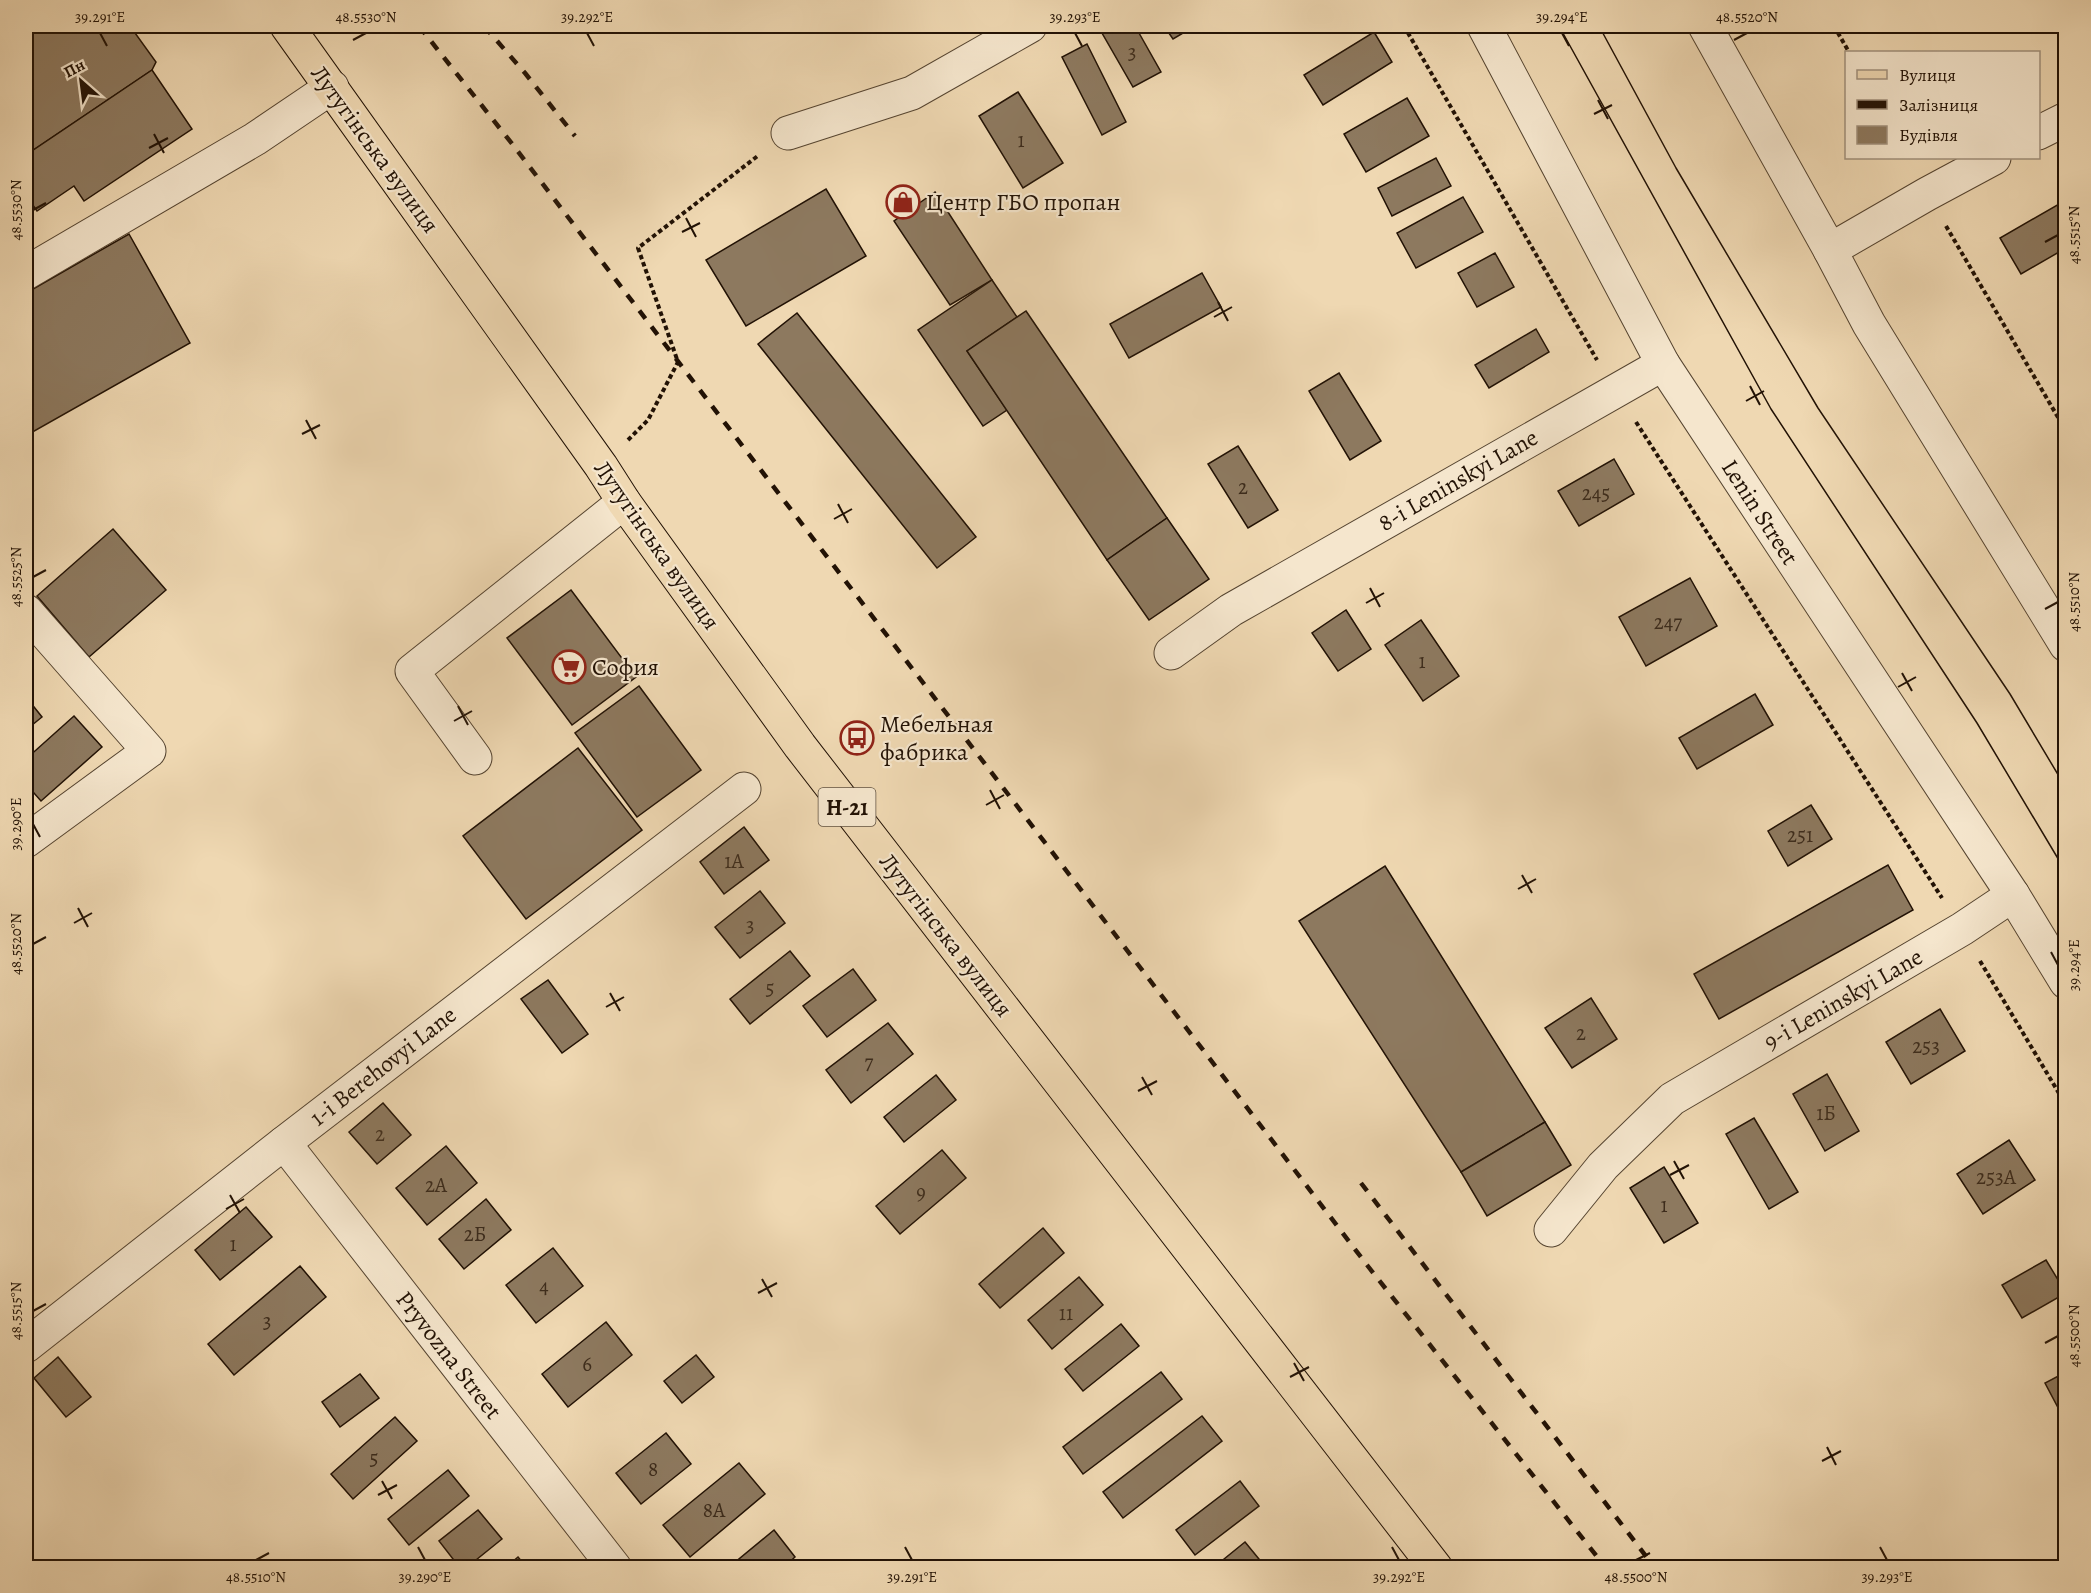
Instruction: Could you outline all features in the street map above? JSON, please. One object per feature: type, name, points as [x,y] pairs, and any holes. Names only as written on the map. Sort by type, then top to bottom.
[{"type":"main road","name":"Лутугінська вулиця","points":[[287,26],[807,756],[1436,1568]]},
{"type":"street","points":[[788,134],[912,93],[1030,26]]},
{"type":"street","name":"Lenin Street","points":[[1484,26],[1663,364],[2013,895],[2066,982]]},
{"type":"street","points":[[1705,26],[1869,324],[2066,645]]},
{"type":"street","points":[[26,273],[255,139],[332,87]]},
{"type":"street","points":[[2040,132],[2066,119]]},
{"type":"street","points":[[1830,250],[1992,159]]},
{"type":"street","name":"8-i Leninskyi Lane","points":[[1171,654],[1231,610],[1663,364]]},
{"type":"street","points":[[475,758],[412,671],[624,502]]},
{"type":"street","points":[[26,611],[149,751],[26,841]]},
{"type":"street","name":"1-i Berehovyi Lane","points":[[26,1346],[284,1143],[744,789]]},
{"type":"street","name":"9-i Leninskyi Lane","points":[[1551,1230],[1603,1166],[1671,1099],[1962,929],[2013,895]]},
{"type":"street","name":"Pryvozna Street","points":[[284,1143],[615,1568]]},
{"type":"path","points":[[1404,26],[1615,391],[1962,929],[2066,1105]]},
{"type":"path","points":[[1834,26],[1848,51]]},
{"type":"path","points":[[601,466],[648,420],[678,362],[638,248],[788,134]]},
{"type":"path","points":[[1927,194],[2066,431]]},
{"type":"building","points":[[26,26],[130,26],[156,62],[152,70],[26,155]]},
{"type":"building","points":[[1116,26],[1135,26],[1161,72],[1133,87],[1102,33]]},
{"type":"building","points":[[1164,26],[1195,26],[1173,39]]},
{"type":"building","points":[[1374,32],[1392,62],[1323,105],[1304,75]]},
{"type":"building","points":[[1087,44],[1126,122],[1102,135],[1062,57]]},
{"type":"building","points":[[152,70],[192,129],[84,201],[74,186],[37,211],[30,201],[26,205],[26,155]]},
{"type":"building","points":[[1018,92],[1063,163],[1023,188],[979,116]]},
{"type":"building","points":[[1407,98],[1429,136],[1366,172],[1344,134]]},
{"type":"building","points":[[1436,158],[1451,186],[1392,216],[1378,188]]},
{"type":"building","points":[[826,189],[866,256],[746,326],[706,260]]},
{"type":"building","points":[[935,192],[992,280],[950,305],[894,221]]},
{"type":"building","points":[[1463,197],[1483,232],[1416,268],[1397,233]]},
{"type":"building","points":[[2066,200],[2066,248],[2021,274],[2000,238]]},
{"type":"building","points":[[129,234],[190,343],[29,434],[26,429],[26,293]]},
{"type":"building","points":[[1495,253],[1514,287],[1477,307],[1458,273]]},
{"type":"building","points":[[1202,273],[1221,307],[1129,358],[1110,324]]},
{"type":"building","points":[[992,280],[1017,317],[967,351],[1007,410],[983,426],[918,330]]},
{"type":"building","points":[[1026,311],[1167,518],[1107,560],[967,351]]},
{"type":"building","points":[[797,313],[976,537],[937,568],[758,344]]},
{"type":"building","points":[[1536,329],[1549,352],[1489,388],[1475,365]]},
{"type":"building","points":[[1339,373],[1381,441],[1350,460],[1309,391]]},
{"type":"building","points":[[1238,446],[1278,510],[1248,528],[1208,464]]},
{"type":"building","points":[[1614,459],[1634,494],[1579,526],[1558,491]]},
{"type":"building","points":[[1167,518],[1209,579],[1149,620],[1107,560]]},
{"type":"building","points":[[113,529],[166,590],[89,657],[37,596]]},
{"type":"building","points":[[1690,578],[1717,626],[1646,666],[1619,617]]},
{"type":"building","points":[[571,590],[636,677],[572,725],[507,638]]},
{"type":"building","points":[[1346,610],[1371,649],[1338,671],[1312,633]]},
{"type":"building","points":[[1421,620],[1459,676],[1423,701],[1385,645]]},
{"type":"building","points":[[639,686],[701,770],[637,817],[575,733]]},
{"type":"building","points":[[1755,694],[1773,725],[1697,769],[1679,738]]},
{"type":"building","points":[[26,697],[42,717],[26,730]]},
{"type":"building","points":[[74,716],[102,747],[41,801],[26,784],[26,759]]},
{"type":"building","points":[[578,748],[642,830],[526,919],[463,836]]},
{"type":"building","points":[[1811,805],[1832,839],[1788,866],[1768,831]]},
{"type":"building","points":[[744,827],[769,860],[724,894],[700,862]]},
{"type":"building","points":[[1888,865],[1913,910],[1719,1019],[1694,974]]},
{"type":"building","points":[[1385,866],[1545,1122],[1461,1172],[1299,921]]},
{"type":"building","points":[[760,891],[785,923],[740,958],[715,927]]},
{"type":"building","points":[[790,951],[810,976],[750,1024],[730,999]]},
{"type":"building","points":[[853,969],[876,1000],[827,1037],[803,1006]]},
{"type":"building","points":[[548,980],[588,1034],[562,1053],[521,999]]},
{"type":"building","points":[[1591,998],[1617,1039],[1572,1068],[1545,1028]]},
{"type":"building","points":[[1940,1009],[1965,1051],[1911,1084],[1886,1042]]},
{"type":"building","points":[[888,1023],[913,1054],[851,1103],[826,1070]]},
{"type":"building","points":[[1827,1074],[1859,1131],[1825,1151],[1793,1094]]},
{"type":"building","points":[[936,1075],[956,1100],[904,1142],[884,1117]]},
{"type":"building","points":[[383,1103],[411,1135],[377,1164],[349,1132]]},
{"type":"building","points":[[1754,1118],[1798,1192],[1769,1209],[1726,1134]]},
{"type":"building","points":[[1545,1122],[1571,1165],[1487,1216],[1461,1172]]},
{"type":"building","points":[[2009,1140],[2035,1180],[1983,1214],[1957,1174]]},
{"type":"building","points":[[446,1146],[477,1183],[427,1225],[396,1188]]},
{"type":"building","points":[[942,1150],[966,1178],[900,1234],[876,1206]]},
{"type":"building","points":[[1664,1167],[1698,1223],[1664,1243],[1630,1188]]},
{"type":"building","points":[[486,1199],[511,1230],[464,1269],[439,1239]]},
{"type":"building","points":[[246,1207],[272,1237],[220,1280],[195,1250]]},
{"type":"building","points":[[1043,1228],[1064,1253],[1000,1308],[979,1284]]},
{"type":"building","points":[[553,1248],[583,1286],[536,1323],[506,1285]]},
{"type":"building","points":[[2046,1260],[2066,1293],[2022,1318],[2002,1285]]},
{"type":"building","points":[[300,1266],[326,1297],[234,1375],[208,1344]]},
{"type":"building","points":[[1079,1277],[1103,1305],[1052,1349],[1028,1320]]},
{"type":"building","points":[[606,1322],[632,1355],[568,1407],[542,1374]]},
{"type":"building","points":[[1121,1324],[1139,1346],[1083,1391],[1065,1369]]},
{"type":"building","points":[[696,1355],[714,1377],[682,1403],[664,1381]]},
{"type":"building","points":[[58,1357],[91,1397],[66,1417],[34,1378]]},
{"type":"building","points":[[1161,1372],[1182,1399],[1083,1474],[1063,1447]]},
{"type":"building","points":[[2066,1372],[2066,1416],[2063,1417],[2045,1383]]},
{"type":"building","points":[[360,1374],[379,1398],[340,1427],[322,1402]]},
{"type":"building","points":[[1202,1416],[1222,1441],[1123,1518],[1103,1492]]},
{"type":"building","points":[[395,1417],[417,1441],[353,1499],[331,1474]]},
{"type":"building","points":[[666,1433],[691,1464],[641,1504],[616,1473]]},
{"type":"building","points":[[739,1463],[765,1494],[690,1557],[663,1525]]},
{"type":"building","points":[[448,1470],[469,1496],[409,1545],[388,1519]]},
{"type":"building","points":[[1240,1481],[1259,1506],[1195,1555],[1176,1530]]},
{"type":"building","points":[[478,1510],[502,1539],[466,1568],[460,1568],[439,1541]]},
{"type":"building","points":[[774,1530],[795,1557],[783,1568],[728,1568]]},
{"type":"building","points":[[1245,1542],[1263,1564],[1258,1568],[1213,1568]]},
{"type":"building","points":[[518,1557],[527,1568],[505,1568]]},
{"type":"tram line","points":[[1559,26],[1771,409],[1977,723],[2066,872]]},
{"type":"tram line","points":[[1599,26],[1676,168],[1818,408],[2010,694],[2066,788]]},
{"type":"railway","points":[[419,26],[513,145],[1367,1265],[1606,1568]]},
{"type":"railway","points":[[484,26],[575,136]]},
{"type":"railway","points":[[1361,1183],[1655,1568]]},
{"type":"place","name":"Центр ГБО пропан","points":[[903,202]]},
{"type":"place","name":"София","points":[[569,667]]},
{"type":"place","name":"Мебельная фабрика","points":[[857,738]]}]
